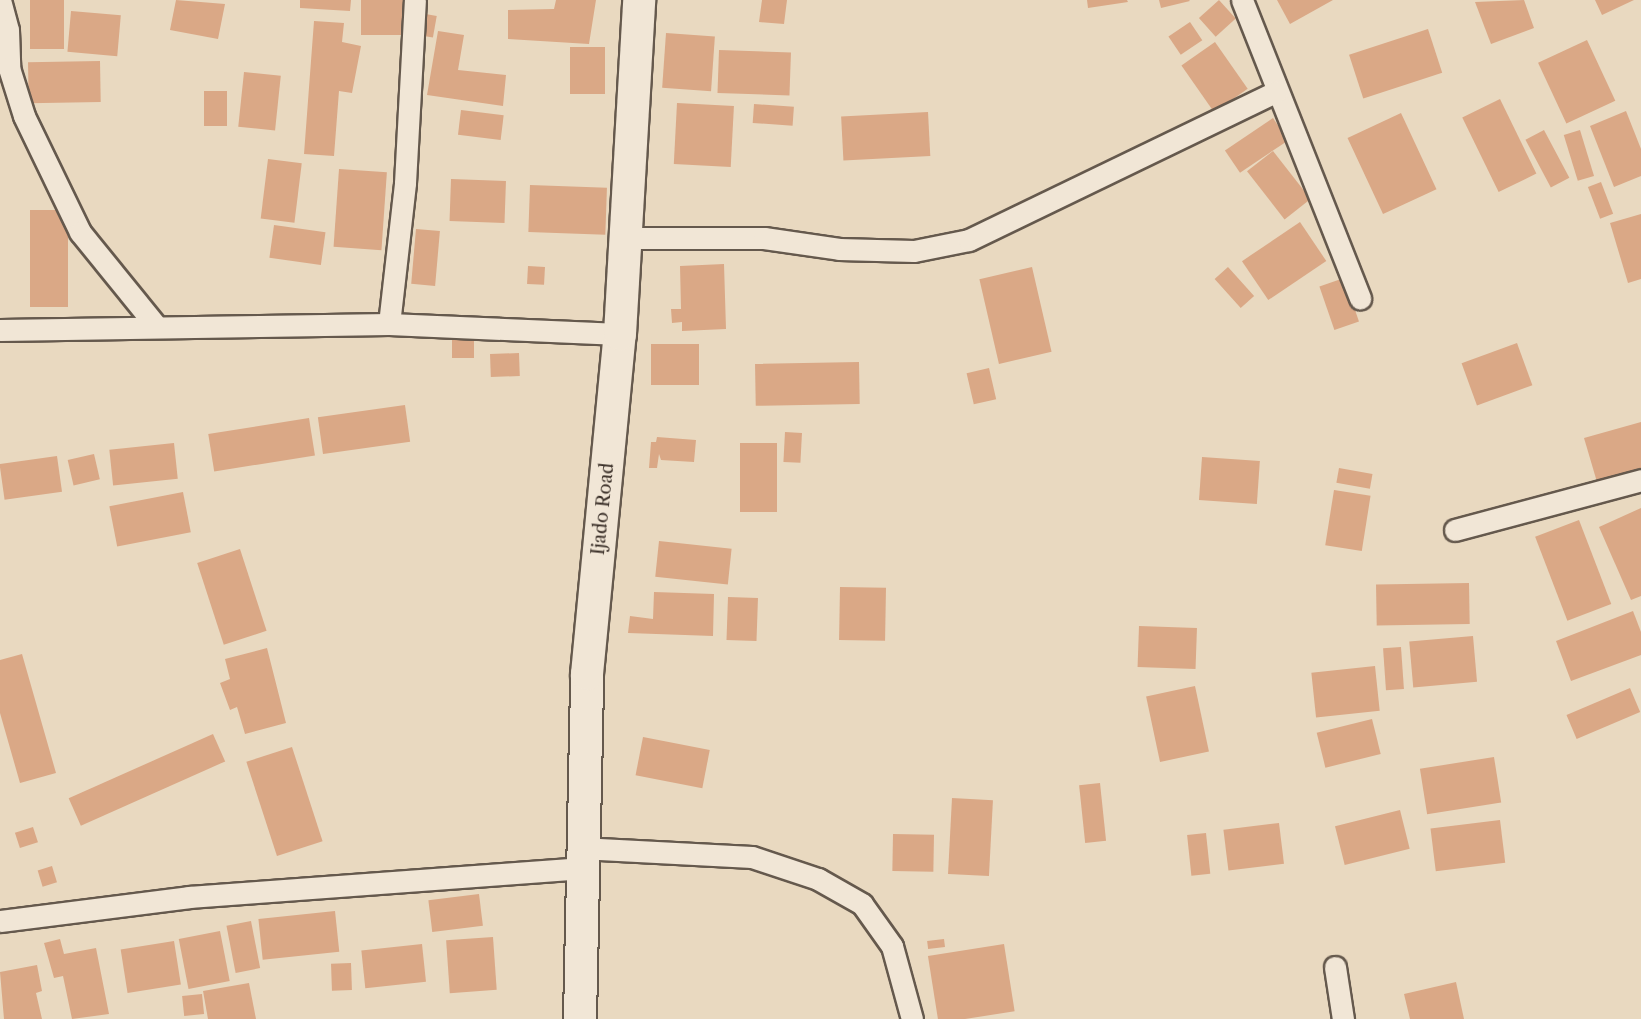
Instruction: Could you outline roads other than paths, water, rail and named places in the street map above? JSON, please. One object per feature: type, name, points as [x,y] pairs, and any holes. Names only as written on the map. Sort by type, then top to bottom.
[{"type":"street","points":[[389,324],[405,183],[415,0]]},
{"type":"street","name":"Ijado Road","points":[[580,1019],[580,858],[587,674],[620,334],[639,0]]},
{"type":"street","points":[[1242,0],[1360,298]]},
{"type":"street","points":[[0,1],[8,30],[9,68],[24,116],[80,232],[156,326]]},
{"type":"street","points":[[624,238],[764,238],[839,248],[914,251],[969,240],[1018,213],[1070,194],[1277,91]]},
{"type":"street","points":[[0,330],[389,324],[620,334]]},
{"type":"street","points":[[1455,530],[1641,480]]},
{"type":"street","points":[[0,921],[189,897],[580,858],[752,857],[818,879],[862,904],[892,946],[912,1019]]},
{"type":"street","points":[[1335,967],[1343,1019]]}]
